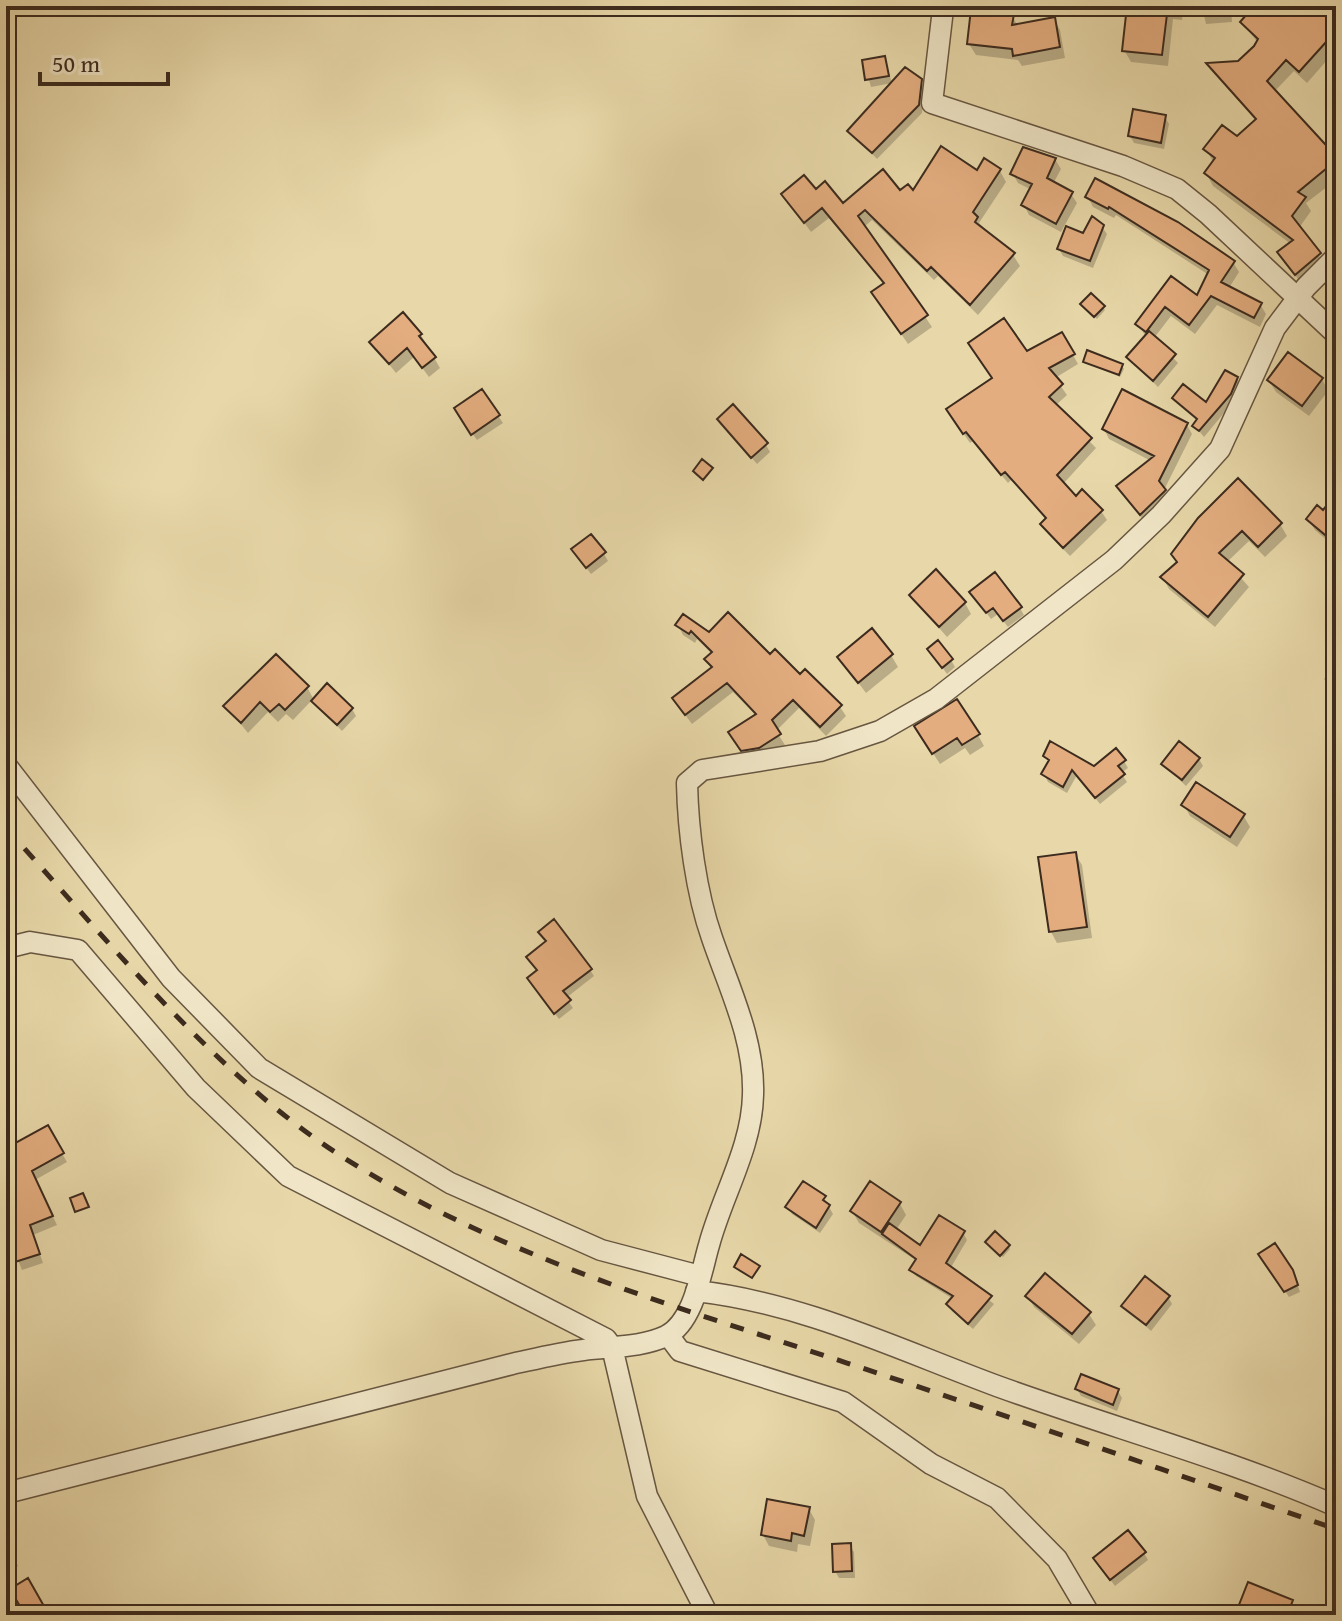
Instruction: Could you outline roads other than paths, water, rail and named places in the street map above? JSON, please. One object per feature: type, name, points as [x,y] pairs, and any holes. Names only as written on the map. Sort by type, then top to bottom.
[{"type":"street","points":[[943,9],[932,103],[1123,166],[1177,189],[1299,297],[1336,334]]},
{"type":"street","points":[[6,1493],[512,1364],[638,1345],[668,1335],[678,1326],[698,1284],[715,1222],[747,1133],[753,1095],[751,1057],[741,1018],[710,935],[688,818],[687,783],[702,770],[820,751],[880,731],[936,699],[1114,560],[1161,515],[1220,449],[1275,328],[1336,257]]},
{"type":"street","points":[[6,765],[171,978],[259,1068],[450,1183],[601,1250],[698,1284],[852,1328],[997,1386],[1251,1471],[1336,1506]]},
{"type":"street","points":[[6,948],[30,942],[78,950],[196,1088],[288,1176],[606,1339],[612,1347],[647,1496],[708,1615]]},
{"type":"street","points":[[668,1335],[680,1351],[843,1402],[931,1464],[997,1498],[1057,1559],[1090,1615]]},
{"type":"railway","points":[[6,828],[121,957],[246,1083],[335,1152],[395,1188],[519,1248],[649,1298],[1336,1529]]}]
